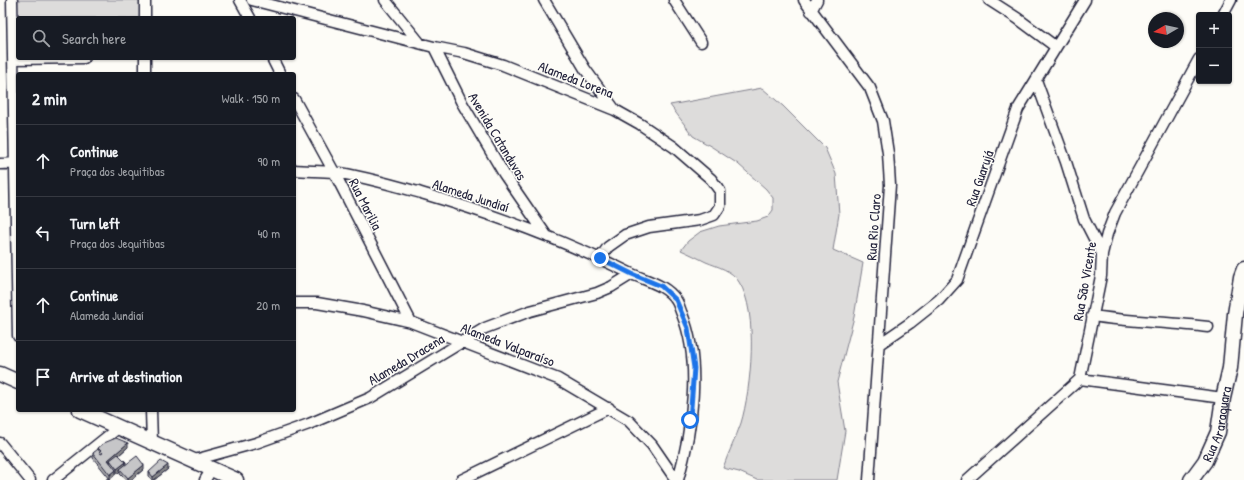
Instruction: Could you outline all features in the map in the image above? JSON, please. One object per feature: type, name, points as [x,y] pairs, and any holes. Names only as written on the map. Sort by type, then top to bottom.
[{"type":"main road","name":"Rua Araraquara","points":[[1191,480],[1205,461],[1218,432],[1223,398],[1230,368],[1234,314],[1244,269]]},
{"type":"main road","points":[[84,412],[191,460],[208,475],[236,480]]},
{"type":"street","points":[[12,0],[16,137]]},
{"type":"street","points":[[145,0],[145,16]]},
{"type":"street","points":[[240,0],[249,16]]},
{"type":"street","name":"Alameda Lorena","points":[[252,0],[434,47],[464,52],[502,65],[615,110],[640,124],[674,147],[711,179],[720,191],[720,206],[714,215],[700,220],[649,227],[625,236],[608,247],[600,258]]},
{"type":"street","points":[[385,0],[419,42]]},
{"type":"street","points":[[544,0],[585,69],[615,110]]},
{"type":"street","points":[[674,0],[701,42]]},
{"type":"street","name":"Rua Rio Claro","points":[[804,0],[870,88],[883,121],[888,153],[890,185],[869,480]]},
{"type":"street","points":[[811,11],[817,0]]},
{"type":"street","points":[[989,0],[1017,18],[1056,47]]},
{"type":"street","name":"Rua Guarujá","points":[[878,345],[940,300],[957,280],[1018,110],[1085,0]]},
{"type":"street","points":[[1225,12],[1231,0]]},
{"type":"street","name":"Avenida Catanduvas","points":[[434,47],[462,103],[504,174],[546,235]]},
{"type":"street","points":[[144,60],[145,72]]},
{"type":"street","points":[[273,60],[279,72]]},
{"type":"street","name":"Rua São Vicente","points":[[1080,379],[1101,276],[1102,254],[1107,234],[1115,213],[1196,64]]},
{"type":"street","points":[[1036,80],[1066,162],[1084,219],[1102,254]]},
{"type":"street","name":"Rua Marilia","points":[[296,103],[334,172],[411,322]]},
{"type":"street","points":[[0,164],[16,163]]},
{"type":"street","name":"Alameda Jundiaí","points":[[296,170],[334,172],[383,182],[457,203],[546,235],[661,286],[676,300],[688,328],[694,368],[687,446],[677,480]]},
{"type":"street","name":"Alameda Dracena","points":[[191,460],[264,440],[309,424],[364,400],[485,328],[530,312],[597,293],[611,287],[632,274]]},
{"type":"street","name":"Alameda Valparaíso","points":[[296,303],[318,303],[411,322],[558,379],[629,421],[652,445],[677,480]]},
{"type":"street","points":[[1092,316],[1134,321],[1208,326]]},
{"type":"street","points":[[967,480],[1080,379],[1223,398]]},
{"type":"street","points":[[461,480],[609,408]]},
{"type":"street","points":[[151,412],[152,443]]},
{"type":"street","points":[[53,480],[118,428]]},
{"type":"street","points":[[0,442],[30,480]]},
{"type":"shaded area","points":[[12,0],[145,0],[145,16],[16,16],[16,58],[13,59]]},
{"type":"shaded area","points":[[762,88],[783,106],[825,148],[836,174],[839,214],[833,250],[863,263],[854,317],[837,382],[845,431],[837,480],[757,480],[739,472],[723,468],[741,423],[748,391],[751,351],[749,312],[745,295],[739,282],[733,275],[724,269],[681,250],[688,241],[700,232],[719,226],[757,221],[768,217],[773,210],[773,198],[766,189],[738,164],[693,136],[670,105]]},
{"type":"building","points":[[116,438],[128,443],[108,460],[116,470],[110,475],[93,453],[98,449],[101,454],[103,453],[98,448],[104,443]]},
{"type":"building","points":[[118,454],[126,462],[117,469],[110,460]]},
{"type":"building","points":[[137,456],[144,465],[128,478],[120,469]]},
{"type":"building","points":[[161,461],[168,465],[153,477],[149,472]]},
{"type":"route","points":[[600,258],[661,286],[676,300],[688,328],[694,368],[690,420]]}]
